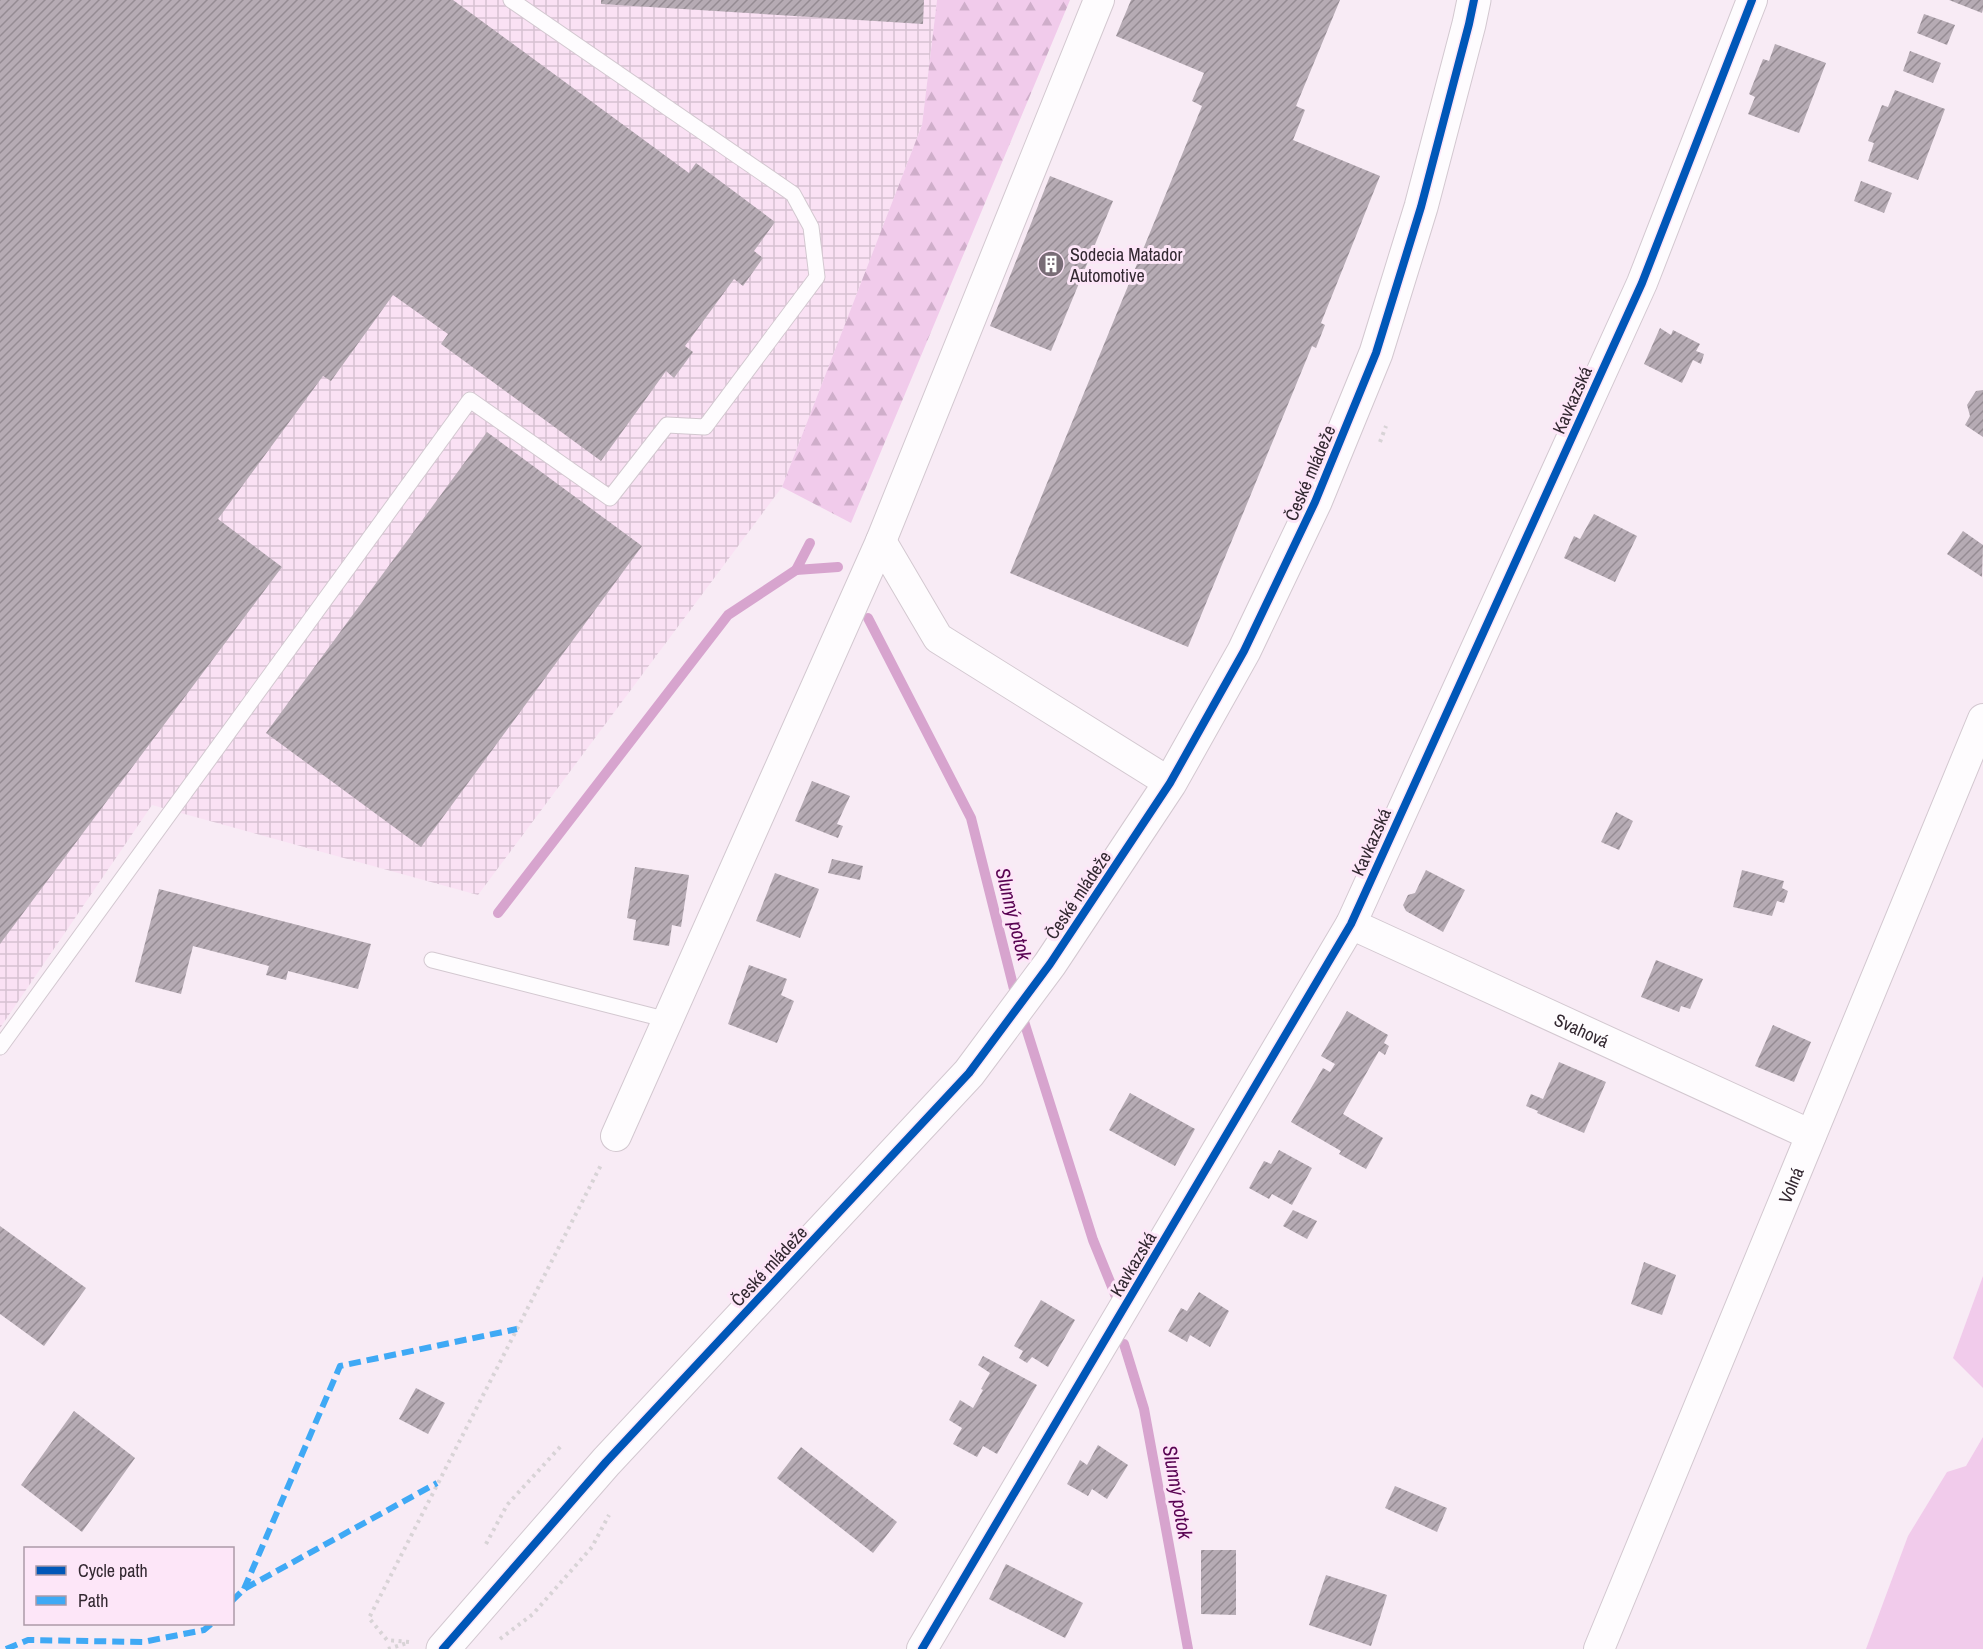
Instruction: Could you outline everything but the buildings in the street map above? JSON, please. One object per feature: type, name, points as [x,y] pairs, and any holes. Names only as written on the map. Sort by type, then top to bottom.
[{"type":"street","points":[[616,1136],[881,541],[1099,0]]},
{"type":"street","name":"České mládeže","points":[[443,1649],[606,1462],[961,1082],[1050,964],[1170,783],[1255,630],[1315,502],[1376,353],[1421,207],[1474,0]]},
{"type":"street","name":"Kavkazská","points":[[933,1646],[1351,924],[1642,283],[1752,0]]},
{"type":"street","points":[[881,541],[938,638],[1170,783]]},
{"type":"street","name":"Volná","points":[[1599,1649],[1983,719]]},
{"type":"street","name":"Svahová","points":[[1351,924],[1811,1135]]},
{"type":"lane","points":[[0,1047],[470,400],[610,498],[667,425],[705,427],[817,277],[811,227],[793,194],[511,0]]},
{"type":"lane","points":[[432,960],[668,1020]]},
{"type":"path","points":[[388,1649],[410,1642],[387,1640],[369,1618],[616,1136]]},
{"type":"shaded area","points":[[0,0],[937,0],[922,125],[782,487],[478,895],[152,805],[0,1028]]},
{"type":"green space","points":[[937,0],[1070,0],[851,523],[782,487],[922,125]]},
{"type":"green space","points":[[1983,1276],[1983,1388],[1953,1358]]},
{"type":"green space","points":[[1983,1437],[1983,1649],[1866,1649],[1908,1536],[1947,1472],[1966,1466]]},
{"type":"waterway","name":"Slunný potok","points":[[810,543],[796,570],[838,567]]},
{"type":"waterway","points":[[498,913],[728,615],[796,570]]},
{"type":"waterway","name":"Slunný potok","points":[[868,618],[971,818],[1016,997]]},
{"type":"waterway","name":"Slunný potok","points":[[1021,1012],[1093,1240],[1117,1299]]},
{"type":"waterway","name":"Slunný potok","points":[[1124,1344],[1144,1409],[1188,1649]]},
{"type":"marked path","points":[[244,1589],[340,1366],[517,1329]]},
{"type":"marked path","points":[[234,1599],[244,1589],[437,1483]]},
{"type":"marked path","points":[[6,1649],[28,1640],[143,1642],[204,1630],[210,1625]]},
{"type":"cycle path","points":[[443,1649],[606,1462],[969,1073],[1050,964],[1170,783],[1244,651],[1315,502],[1376,353],[1421,207],[1474,0]]},
{"type":"cycle path","points":[[922,1649],[1351,924],[1642,283],[1752,0]]},
{"type":"place","name":"Sodecia Matador Automotive","points":[[1051,264]]}]
